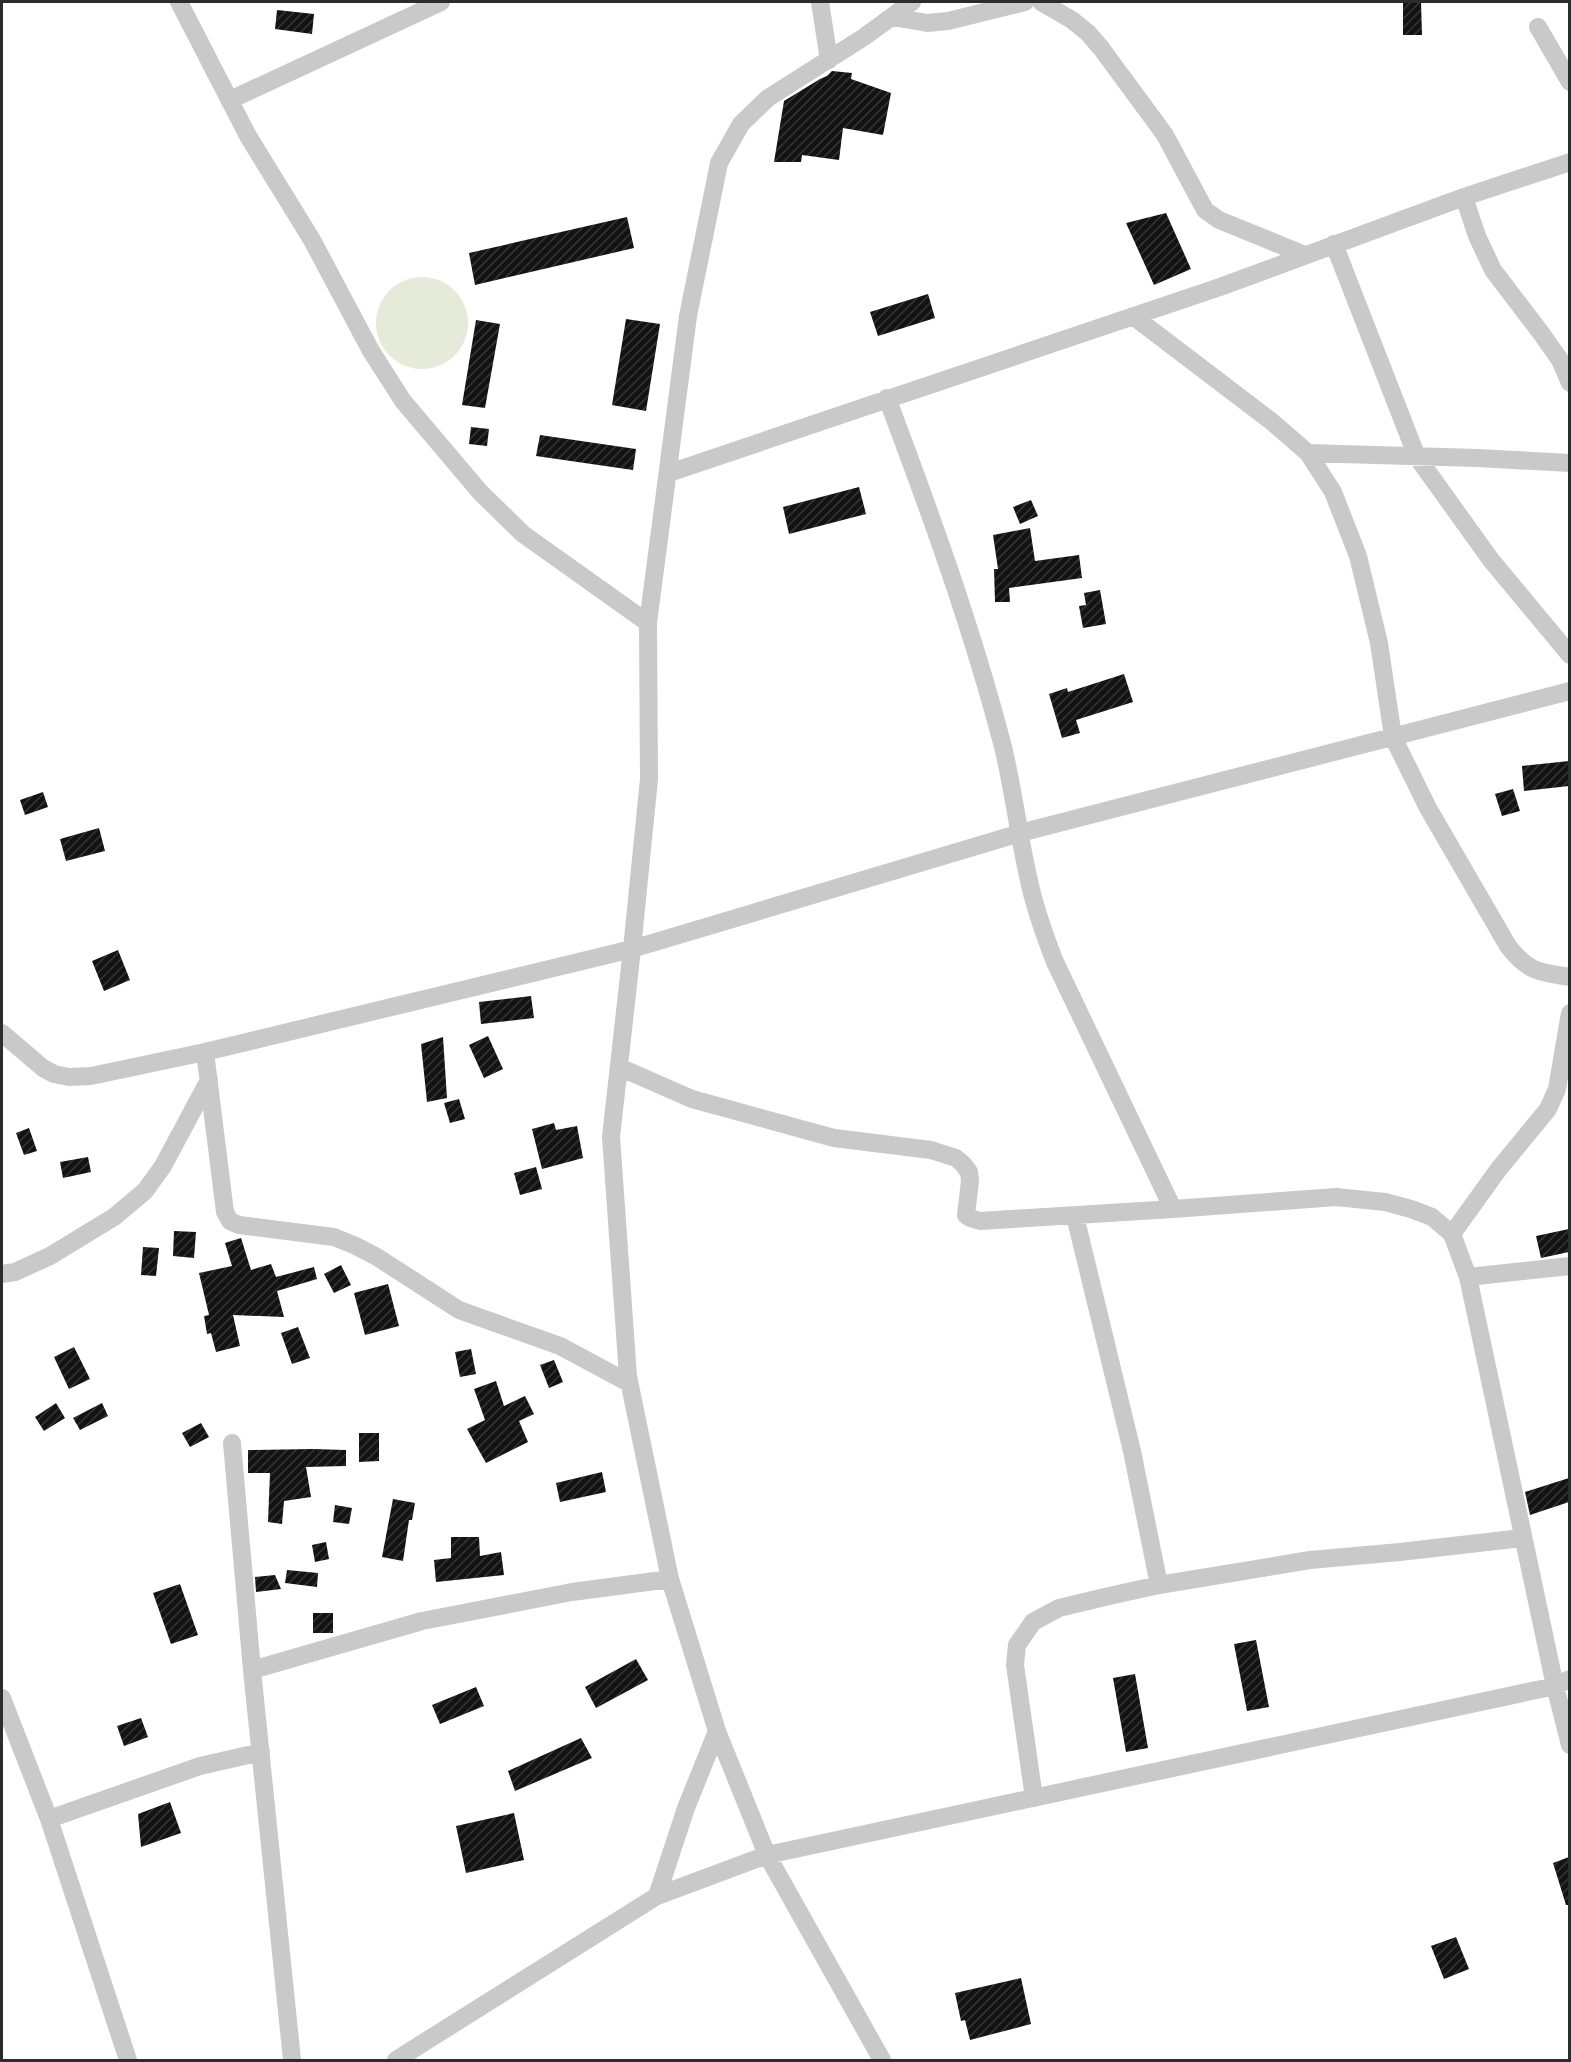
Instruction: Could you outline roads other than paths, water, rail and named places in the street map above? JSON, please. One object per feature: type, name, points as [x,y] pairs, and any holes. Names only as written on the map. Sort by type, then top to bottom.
[{"type":"street","points":[[179,2],[248,136],[312,240],[371,351],[410,410],[480,492],[523,534],[648,623]]},
{"type":"street","points":[[230,100],[441,2]]},
{"type":"street","points":[[820,2],[829,60]]},
{"type":"street","points":[[882,2061],[767,1855],[717,1731],[670,1579],[629,1383],[611,1137],[649,779],[648,623],[688,316],[719,163],[741,124],[768,98],[829,60],[912,2]]},
{"type":"street","points":[[893,17],[927,23],[948,21],[1025,2]]},
{"type":"street","points":[[1041,2],[1072,20],[1101,48],[1165,135],[1205,210],[1219,220],[1305,255]]},
{"type":"street","points":[[1538,27],[1569,82]]},
{"type":"street","points":[[669,472],[1133,316],[1464,196],[1569,162]]},
{"type":"street","points":[[1464,196],[1477,236],[1492,270],[1560,360],[1569,383]]},
{"type":"street","points":[[1334,244],[1417,457],[1491,560],[1569,655]]},
{"type":"street","points":[[1133,316],[1271,421],[1308,453],[1333,492],[1358,556],[1379,644],[1393,737],[1428,808],[1508,946],[1519,960],[1529,968],[1569,977]]},
{"type":"street","points":[[887,398],[936,527],[979,659],[1002,746],[1028,876],[1040,921],[1055,962],[1173,1209]]},
{"type":"street","points":[[1308,453],[1569,463]]},
{"type":"street","points":[[2,1033],[43,1068],[54,1074],[69,1077],[91,1076],[205,1052],[632,949],[1020,833],[1569,691]]},
{"type":"street","points":[[1452,1234],[1498,1170],[1554,1099],[1569,1013]]},
{"type":"street","points":[[205,1052],[225,1212],[230,1221],[239,1226],[334,1237],[357,1245],[459,1310],[517,1331],[535,1335],[629,1383]]},
{"type":"street","points":[[619,1067],[692,1100],[834,1138],[931,1150],[956,1158],[969,1172],[966,1215],[980,1221],[1336,1197],[1385,1202],[1432,1217],[1452,1234],[1468,1277],[1522,1538],[1562,1682],[1569,1745]]},
{"type":"street","points":[[2,1274],[15,1272],[50,1256],[114,1217],[145,1191],[163,1166],[209,1080]]},
{"type":"street","points":[[1075,1216],[1132,1451],[1159,1585]]},
{"type":"street","points":[[1468,1277],[1569,1266]]},
{"type":"street","points":[[232,1443],[252,1670],[292,2061]]},
{"type":"street","points":[[1034,1798],[1015,1665],[1017,1645],[1033,1622],[1059,1608],[1159,1585],[1310,1560],[1522,1538]]},
{"type":"street","points":[[252,1670],[422,1621],[572,1592],[670,1579]]},
{"type":"street","points":[[396,2061],[657,1896],[767,1855],[1562,1682]]},
{"type":"street","points":[[2,1698],[49,1819],[128,2061]]},
{"type":"street","points":[[657,1896],[686,1808],[717,1731]]},
{"type":"street","points":[[49,1819],[200,1766],[261,1752]]}]
